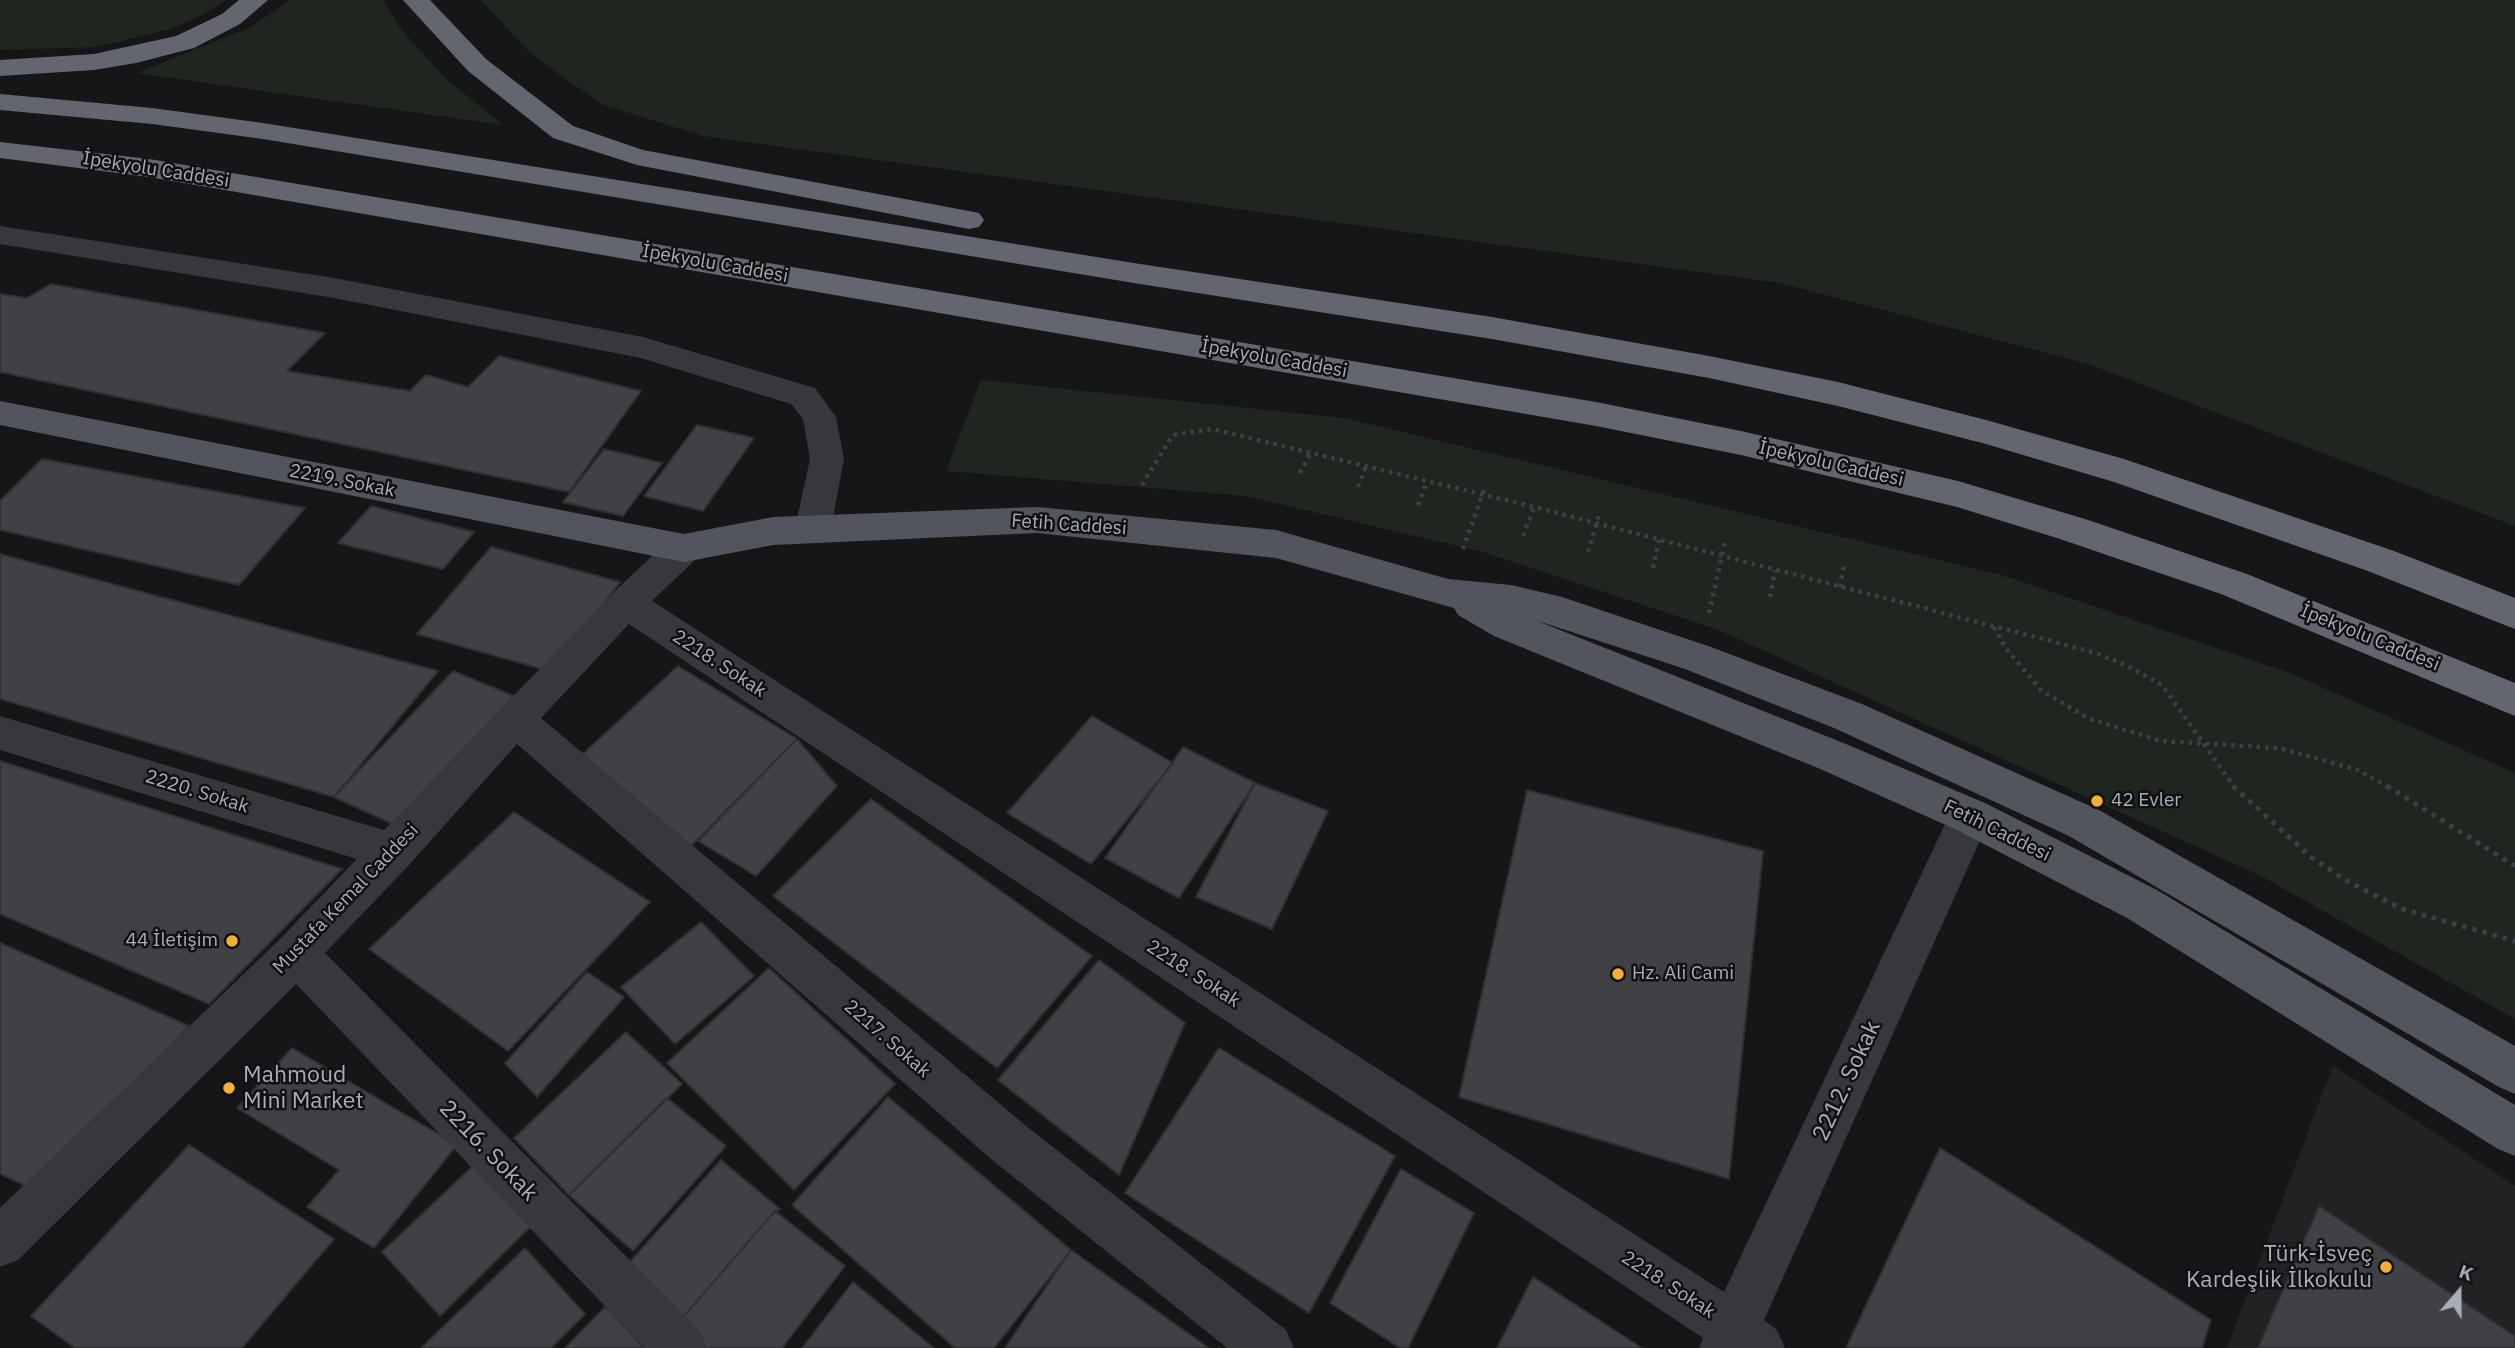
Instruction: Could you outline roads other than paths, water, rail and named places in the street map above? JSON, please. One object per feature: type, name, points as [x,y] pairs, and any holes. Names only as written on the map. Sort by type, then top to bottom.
[{"type":"highway","points":[[0,68],[94,62],[173,45],[231,19],[255,0]]},
{"type":"highway","points":[[416,0],[477,65],[563,132],[637,157],[997,225],[1140,274]]},
{"type":"highway","points":[[0,102],[152,116],[263,131],[1140,274],[1492,328],[1709,367],[1852,397],[2124,472],[2381,561],[2515,614]]},
{"type":"highway","name":"İpekyolu Caddesi","points":[[0,150],[162,170],[1583,412],[1741,443],[1958,494],[2072,529],[2234,584],[2317,616],[2515,700]]},
{"type":"highway","points":[[2317,616],[2515,729]]},
{"type":"main road","name":"2219. Sokak","points":[[0,414],[684,548]]},
{"type":"main road","name":"Fetih Caddesi","points":[[684,548],[773,531],[1037,520],[1276,544],[1448,593],[1511,600],[1562,612],[1698,658],[1848,716],[2142,904],[2515,1132]]},
{"type":"main road","name":"Fetih Caddesi","points":[[1448,593],[1507,625],[1819,751],[1976,796],[2084,823],[2414,1010],[2515,1071]]},
{"type":"street","points":[[0,235],[334,288],[643,348],[803,396],[819,417],[827,459],[813,528]]},
{"type":"street","name":"Mustafa Kemal Caddesi","points":[[4,1233],[296,954],[394,852],[515,719],[626,603],[684,548]]},
{"type":"street","name":"2218. Sokak","points":[[626,603],[1739,1341]]},
{"type":"street","name":"2217. Sokak","points":[[515,719],[1007,1142],[1268,1348]]},
{"type":"street","name":"2220. Sokak","points":[[0,733],[394,852]]},
{"type":"street","name":"2212. Sokak","points":[[1739,1341],[1976,796]]},
{"type":"street","name":"2216. Sokak","points":[[296,954],[681,1348]]},
{"type":"place","name":"42 Evler","points":[[2097,801]]},
{"type":"place","name":"44 İletişim","points":[[232,941]]},
{"type":"place","name":"Hz. Ali Cami","points":[[1618,974]]},
{"type":"place","name":"Mahmoud Mini Market","points":[[229,1088]]},
{"type":"place","name":"Türk-İsveç Kardeşlik İlkokulu","points":[[2386,1267]]}]
